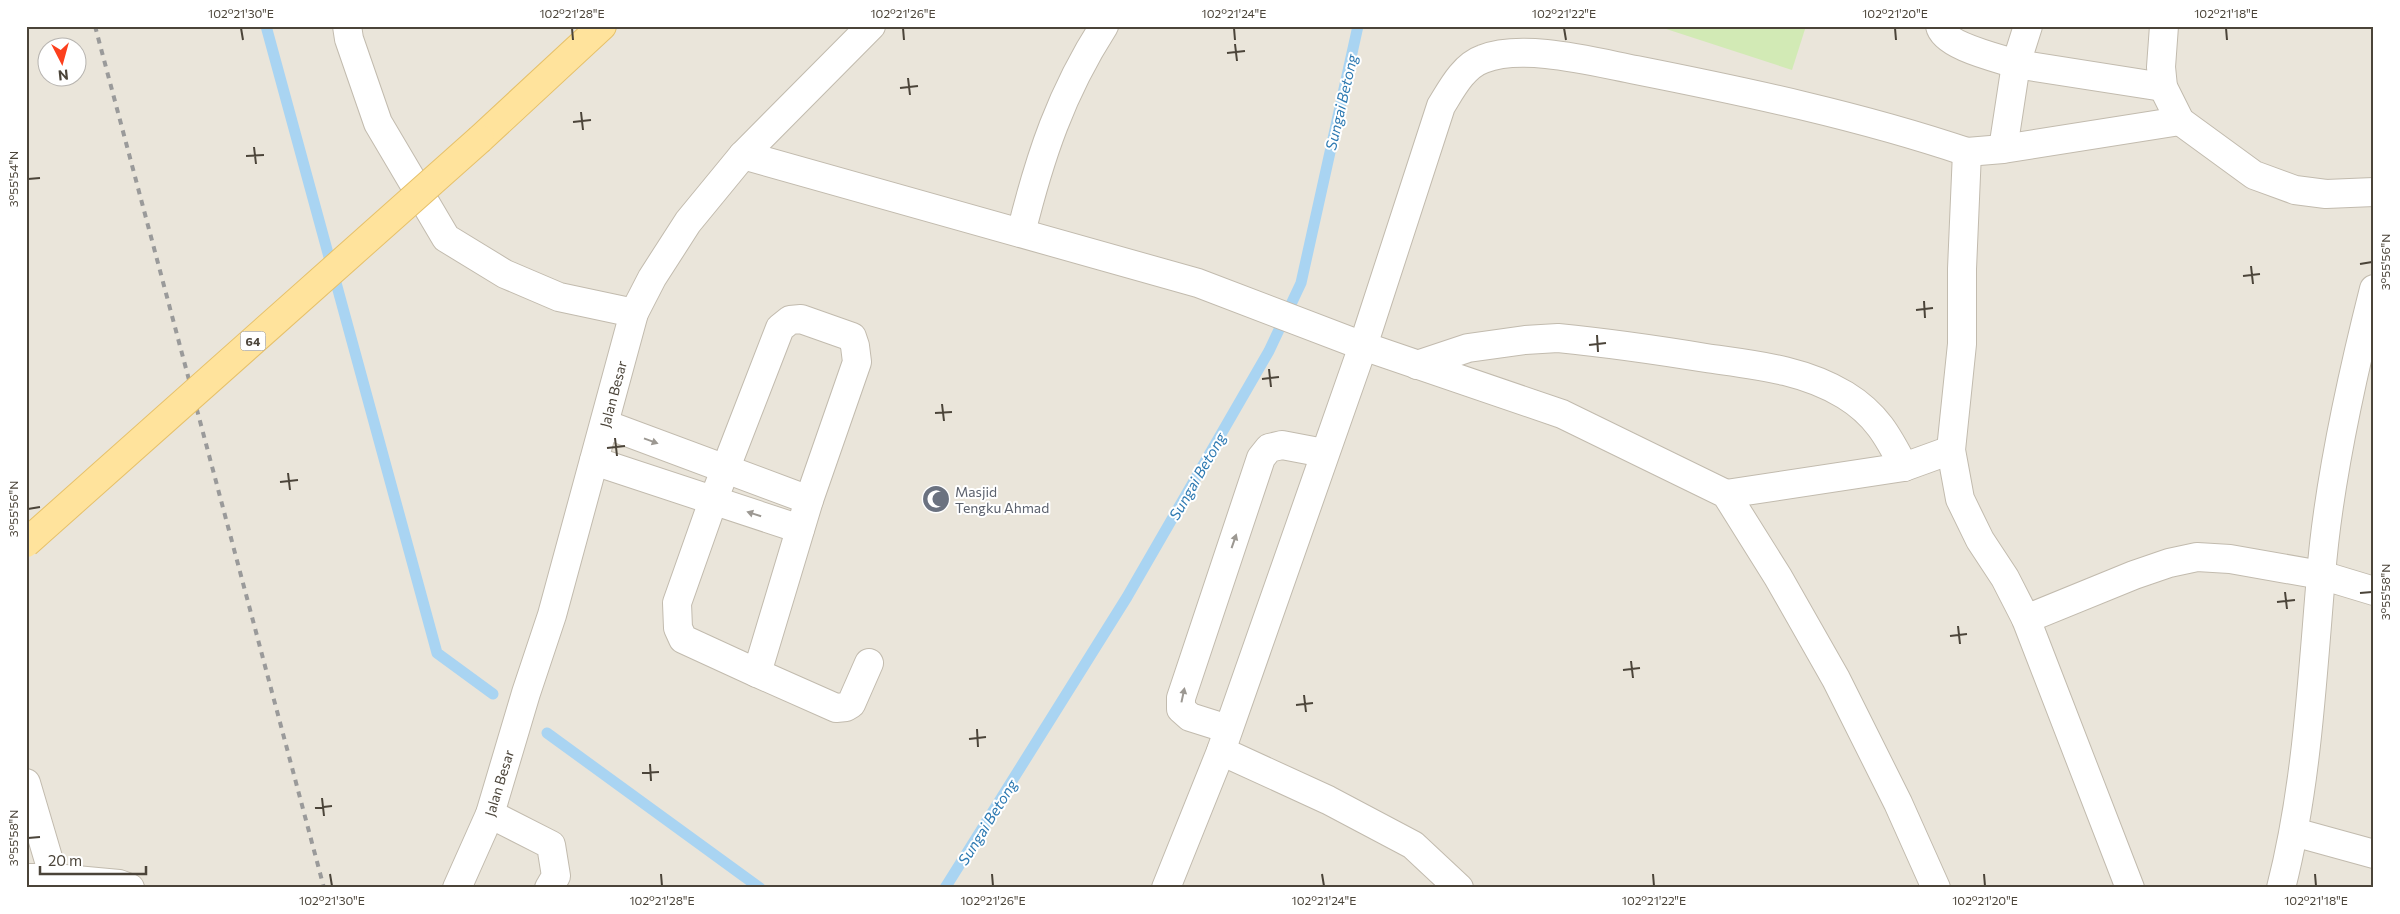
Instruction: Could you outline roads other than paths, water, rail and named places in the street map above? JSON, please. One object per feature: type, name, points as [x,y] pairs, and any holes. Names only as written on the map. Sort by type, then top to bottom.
[{"type":"main road","name":"64","points":[[26,543],[480,139],[602,26]]},
{"type":"street","points":[[347,26],[349,39],[378,123],[446,238],[505,274],[559,297],[634,313]]},
{"type":"street","name":"Jalan Besar","points":[[457,888],[490,814],[552,615],[634,313],[652,278],[688,222],[743,156],[871,26]]},
{"type":"street","points":[[1021,233],[1036,170],[1051,128],[1081,62],[1104,26]]},
{"type":"street","points":[[1940,26],[1941,32],[1952,42],[2016,64],[2164,87]]},
{"type":"street","points":[[2003,149],[2016,64],[2028,26]]},
{"type":"street","points":[[2164,26],[2161,67],[2164,87],[2180,121],[2254,175],[2287,187],[2326,194],[2374,192]]},
{"type":"street","points":[[1166,888],[1224,740],[1324,453],[1351,341],[1441,106],[1459,77],[1481,59],[1508,52],[1558,56],[1706,84],[1924,137],[1967,152],[2003,149],[2180,121]]},
{"type":"street","points":[[1967,152],[1962,269],[1962,344],[1951,450],[1960,499],[1980,540],[2005,578],[2026,619],[2130,888]]},
{"type":"street","points":[[743,156],[1198,283],[1417,365],[1562,414],[1726,494],[1778,577],[1836,679],[1898,803],[1936,888]]},
{"type":"street","points":[[2280,888],[2294,832],[2315,661],[2321,575],[2334,472],[2374,290]]},
{"type":"street","points":[[756,673],[808,500],[856,362],[855,346],[852,337],[801,319],[790,320],[780,328],[725,468],[677,603],[678,628],[683,639],[756,673],[836,708],[851,704],[869,663]]},
{"type":"street","points":[[1417,365],[1468,348],[1525,340],[1558,338],[1786,370],[1823,384],[1846,396],[1868,414],[1886,431],[1904,467]]},
{"type":"street","points":[[605,424],[808,500]]},
{"type":"street","points":[[1324,453],[1282,446],[1269,448],[1261,458],[1181,698],[1181,709],[1224,740],[1328,800],[1413,845],[1459,888]]},
{"type":"street","points":[[1726,494],[1904,467],[1951,450]]},
{"type":"street","points":[[594,461],[800,529]]},
{"type":"street","points":[[2026,619],[2134,575],[2169,563],[2197,557],[2230,559],[2321,575],[2374,591]]},
{"type":"street","points":[[26,783],[54,878]]},
{"type":"street","points":[[490,814],[551,845],[556,876],[550,888]]},
{"type":"street","points":[[2294,832],[2374,854]]},
{"type":"street","points":[[26,878],[54,878],[119,884],[130,888]]},
{"type":"waterway","points":[[266,26],[437,653],[493,694]]},
{"type":"waterway","name":"Sungai Betong","points":[[945,888],[1127,597],[1269,351],[1301,283],[1358,26]]},
{"type":"waterway","points":[[547,733],[760,888]]},
{"type":"railway","points":[[95,26],[324,888]]},
{"type":"place","name":"Masjid Tengku Ahmad","points":[[936,499]]}]
